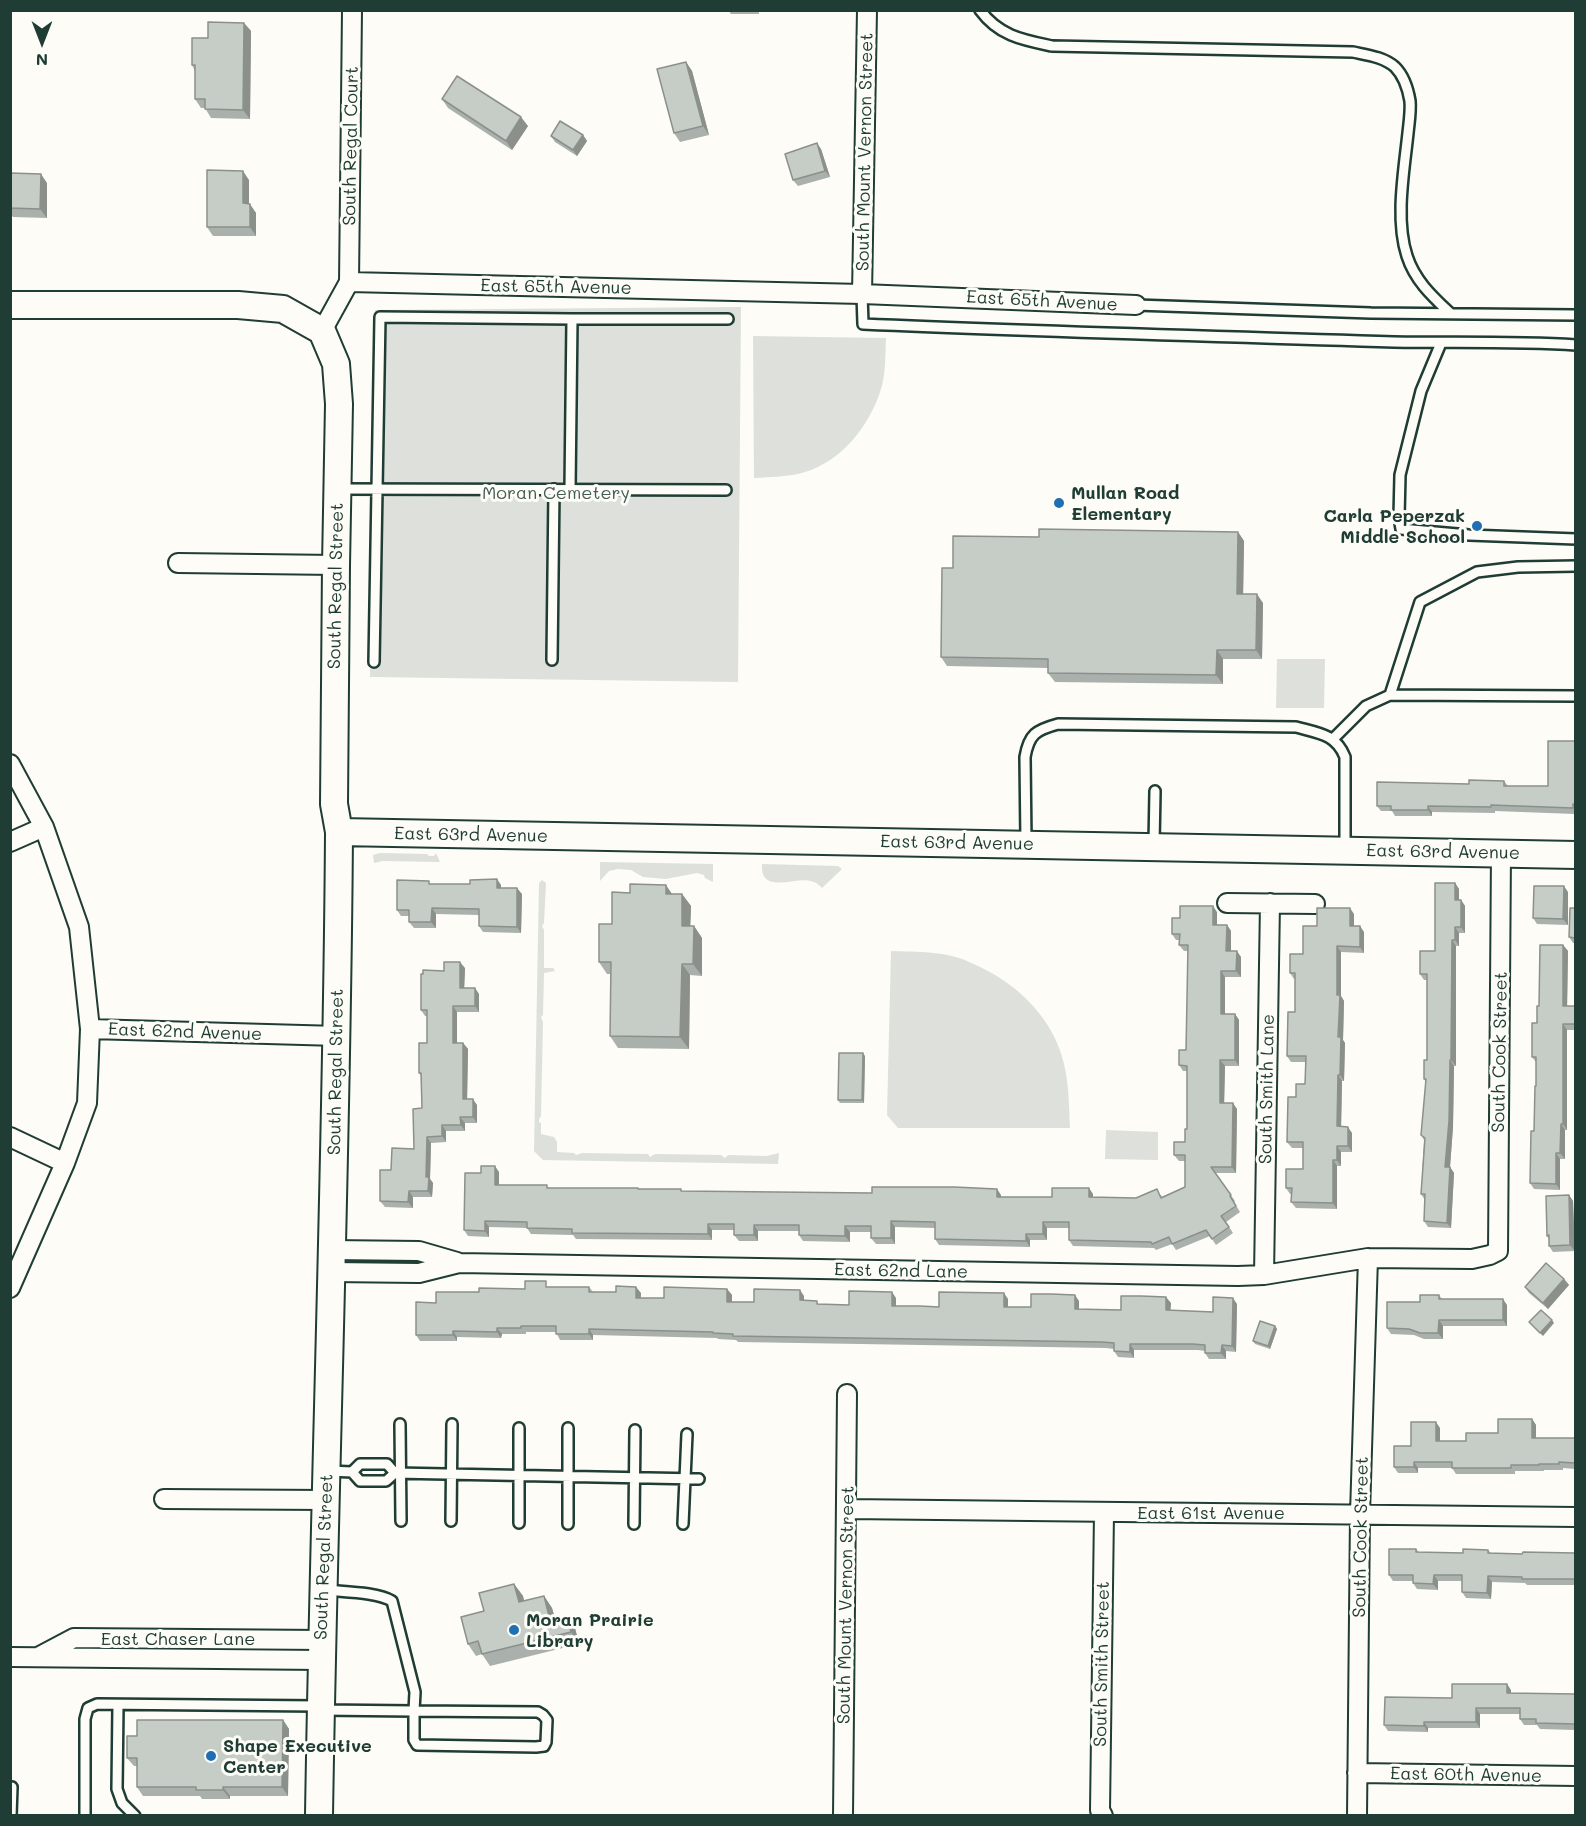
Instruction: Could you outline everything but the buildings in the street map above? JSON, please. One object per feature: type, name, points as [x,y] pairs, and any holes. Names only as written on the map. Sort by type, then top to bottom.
[{"type":"street","name":"South Regal Court","points":[[349,282],[352,10]]},
{"type":"street","name":"South Mount Vernon Street","points":[[862,294],[867,10]]},
{"type":"street","name":"East 65th Avenue","points":[[349,282],[862,294],[1136,305]]},
{"type":"street","points":[[10,305],[238,305],[283,309],[322,331],[349,282]]},
{"type":"street","name":"South Regal Street","points":[[319,1815],[338,1036],[339,832],[334,804],[339,404],[336,364],[322,331]]},
{"type":"street","points":[[178,563],[336,565]]},
{"type":"street","points":[[10,764],[44,827],[79,927],[90,1029]]},
{"type":"street","points":[[10,842],[44,827]]},
{"type":"street","name":"East 63rd Avenue","points":[[339,832],[1575,855]]},
{"type":"street","name":"South Cook Street","points":[[1356,1815],[1360,1514],[1368,1258],[1472,1258],[1498,1251],[1501,853]]},
{"type":"street","points":[[1227,903],[1315,904]]},
{"type":"street","name":"South Smith Lane","points":[[1264,1275],[1270,903]]},
{"type":"street","name":"East 62nd Avenue","points":[[10,1288],[65,1163],[87,1103],[90,1029],[338,1036]]},
{"type":"street","points":[[10,1137],[65,1163]]},
{"type":"street","name":"East 62nd Lane","points":[[331,1261],[388,1251],[419,1251],[459,1263]]},
{"type":"street","name":"East 62nd Lane","points":[[331,1261],[419,1273],[459,1263],[1238,1276],[1264,1275],[1368,1258]]},
{"type":"street","name":"South Mount Vernon Street","points":[[843,1815],[847,1394]]},
{"type":"street","points":[[164,1499],[326,1500]]},
{"type":"street","name":"East 61st Avenue","points":[[847,1509],[1575,1517]]},
{"type":"street","name":"South Smith Street","points":[[1103,1815],[1100,1810],[1104,1512]]},
{"type":"street","name":"East Chaser Lane","points":[[10,1657],[322,1650]]},
{"type":"street","name":"East 60th Avenue","points":[[1357,1773],[1575,1776]]},
{"type":"lane","points":[[980,10],[998,28],[1016,39],[1052,46],[1353,52],[1375,56],[1395,67],[1404,80],[1410,103],[1401,204],[1402,236],[1406,256],[1414,275],[1451,314]]},
{"type":"lane","points":[[862,294],[863,324],[1024,331],[1575,345]]},
{"type":"lane","points":[[1136,305],[1451,314],[1575,315]]},
{"type":"lane","points":[[374,662],[380,317],[728,319]]},
{"type":"lane","points":[[570,489],[572,319]]},
{"type":"lane","points":[[1441,343],[1421,391],[1400,475],[1398,517],[1401,529],[1469,535],[1575,539]]},
{"type":"lane","points":[[337,489],[726,490]]},
{"type":"lane","points":[[552,660],[554,489]]},
{"type":"lane","points":[[1390,695],[1420,602],[1477,572],[1518,567],[1575,566]]},
{"type":"lane","points":[[1333,739],[1366,706],[1390,695],[1575,696]]},
{"type":"lane","points":[[1026,844],[1025,757],[1032,735],[1042,728],[1058,724],[1296,727],[1333,739],[1341,746],[1345,757],[1345,850]]},
{"type":"lane","points":[[1154,847],[1155,791]]},
{"type":"lane","points":[[400,1424],[398,1473],[401,1521]]},
{"type":"lane","points":[[451,1521],[452,1424]]},
{"type":"lane","points":[[519,1428],[519,1523]]},
{"type":"lane","points":[[568,1428],[568,1524]]},
{"type":"lane","points":[[634,1524],[635,1430]]},
{"type":"lane","points":[[683,1524],[687,1434]]},
{"type":"lane","points":[[352,1472],[360,1464],[387,1464],[398,1473]]},
{"type":"lane","points":[[326,1471],[352,1472],[360,1481],[386,1481],[398,1473],[699,1479]]},
{"type":"lane","points":[[85,1815],[85,1719],[88,1708],[97,1704],[414,1711],[538,1712],[547,1720],[544,1746],[417,1745],[414,1740],[414,1711],[415,1692],[392,1601],[374,1595],[323,1590]]},
{"type":"lane","points":[[118,1705],[117,1789],[122,1803],[135,1815]]},
{"type":"lane","points":[[11,1815],[12,1787]]},
{"type":"green space","name":"Moran Cemetery","points":[[741,307],[738,682],[370,677],[375,310]]},
{"type":"green space","points":[[753,336],[886,338],[883,383],[870,416],[853,440],[818,467],[793,475],[754,478]]},
{"type":"green space","points":[[1277,659],[1325,659],[1324,708],[1276,708]]},
{"type":"green space","points":[[380,853],[434,856],[436,853],[440,862],[383,861],[374,863],[373,855]]},
{"type":"green space","points":[[600,862],[713,864],[713,882],[697,873],[666,879],[643,877],[631,870],[618,869],[609,871],[600,881]]},
{"type":"green space","points":[[762,864],[838,866],[842,869],[822,888],[815,882],[807,880],[773,882],[767,880],[763,874]]},
{"type":"green space","points":[[542,880],[546,883],[542,926],[544,930],[544,968],[553,968],[555,971],[544,973],[543,1015],[541,1017],[543,1022],[541,1116],[539,1119],[541,1134],[554,1137],[557,1142],[557,1152],[576,1155],[582,1153],[648,1154],[650,1157],[655,1154],[721,1155],[725,1158],[728,1155],[767,1156],[779,1153],[778,1164],[543,1160],[534,1151],[539,883]]},
{"type":"green space","points":[[891,951],[934,953],[962,959],[995,975],[1022,994],[1044,1019],[1059,1048],[1067,1080],[1070,1128],[898,1128],[887,1115]]},
{"type":"green space","points":[[1106,1130],[1158,1132],[1158,1160],[1105,1159]]},
{"type":"place","name":"Mullan Road Elementary","points":[[1059,503]]},
{"type":"place","name":"Carla Peperzak Middle School","points":[[1477,526]]},
{"type":"place","name":"Moran Prairie Library","points":[[514,1630]]},
{"type":"place","name":"Shape Executive Center","points":[[211,1756]]}]
